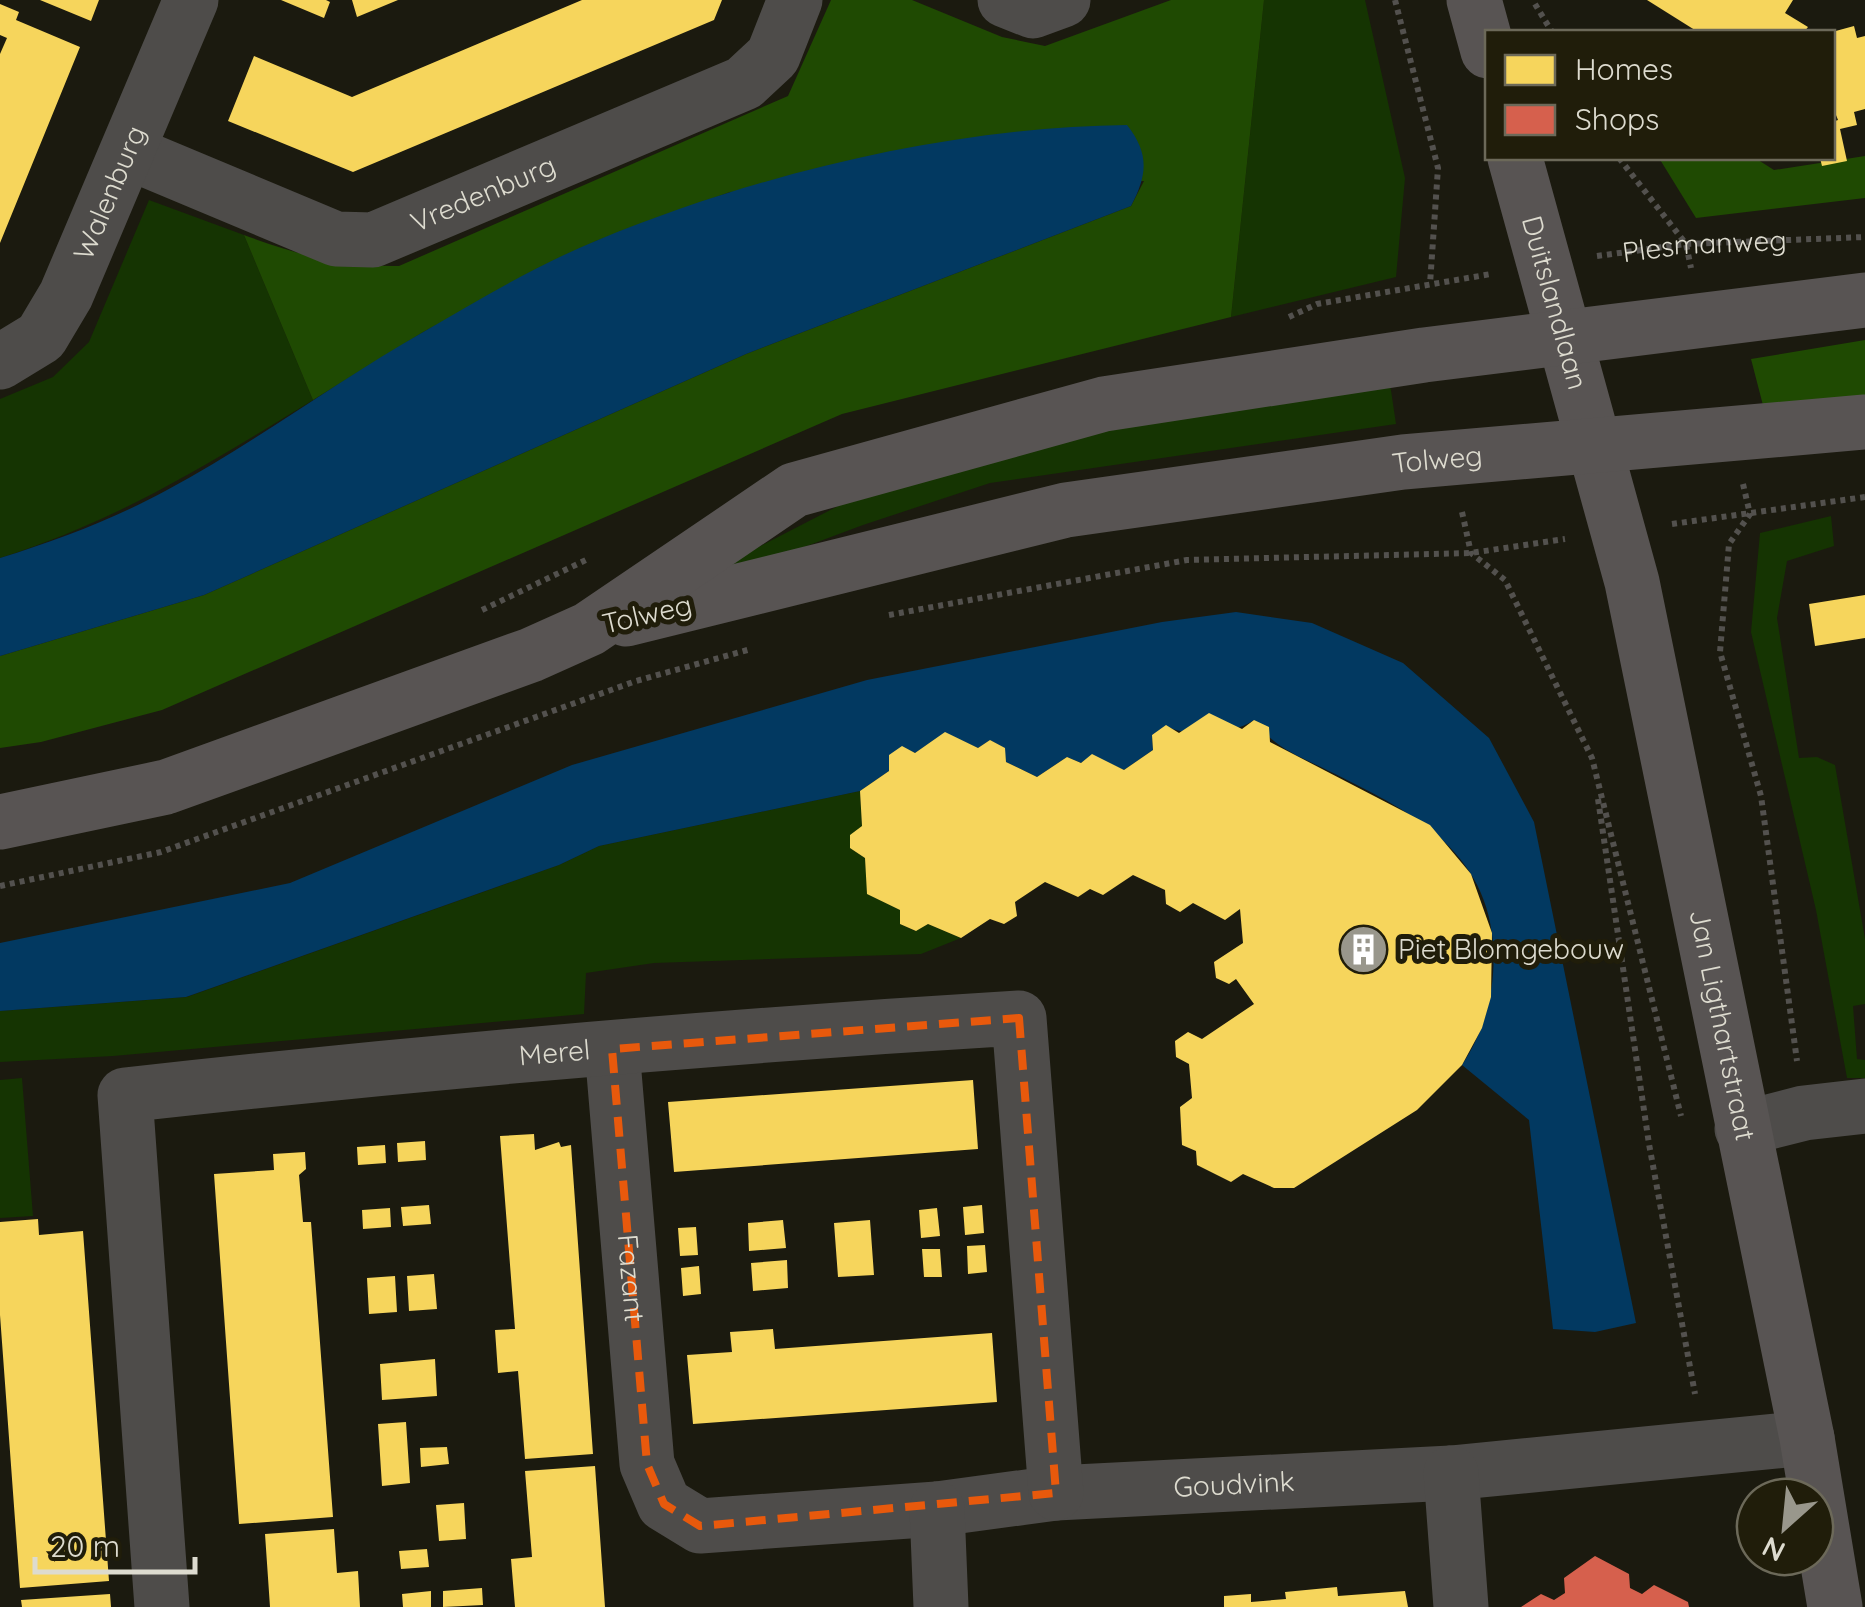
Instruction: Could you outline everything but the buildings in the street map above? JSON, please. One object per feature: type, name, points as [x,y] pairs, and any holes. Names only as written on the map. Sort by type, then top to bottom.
[{"type":"main road","points":[[1474,0],[1485,40]]},
{"type":"main road","name":"Duitslandlaan","points":[[1516,160],[1594,448]]},
{"type":"main road","points":[[1562,340],[1865,300]]},
{"type":"main road","name":"Tolweg","points":[[589,629],[794,490],[1104,404],[1424,355],[1562,340]]},
{"type":"main road","points":[[1594,448],[1865,422]]},
{"type":"main road","name":"Tolweg","points":[[589,629],[1066,510],[1450,458],[1594,448]]},
{"type":"main road","name":"Jan Ligthartstraat","points":[[1594,448],[1618,530],[1715,971],[1742,1129],[1807,1438],[1834,1607]]},
{"type":"main road","points":[[0,822],[166,787],[531,655],[589,629]]},
{"type":"street","name":"Walenburg","points":[[0,362],[41,338],[66,295],[191,0]]},
{"type":"street","name":"Vredenburg","points":[[128,152],[336,238],[373,240],[744,83],[774,56],[796,0]]},
{"type":"street","points":[[1005,0],[1033,11],[1063,0]]},
{"type":"street","name":"Merel","points":[[162,1607],[126,1095],[383,1066],[754,1034],[1019,1018],[1056,1493]]},
{"type":"street","name":"Fazant","points":[[612,1049],[646,1458],[664,1504]]},
{"type":"street","points":[[1742,1129],[1804,1113],[1865,1106]]},
{"type":"street","name":"Goudvink","points":[[664,1504],[700,1526],[937,1509],[1056,1493],[1451,1473],[1807,1438]]},
{"type":"street","points":[[1451,1473],[1461,1607]]},
{"type":"street","points":[[937,1509],[941,1607]]},
{"type":"path","points":[[1395,0],[1438,168],[1430,284]]},
{"type":"path","points":[[1531,0],[1551,30]]},
{"type":"path","points":[[1621,160],[1686,244],[1704,323]]},
{"type":"path","name":"Plesmanweg","points":[[1544,265],[1686,244],[1865,237]]},
{"type":"path","points":[[1424,355],[1408,287],[1544,265]]},
{"type":"path","points":[[1732,436],[1750,514],[1729,544],[1720,652],[1761,796],[1804,1113]]},
{"type":"path","points":[[1450,458],[1471,553],[1505,580],[1592,758],[1682,1122]]},
{"type":"path","points":[[882,616],[1187,560],[1471,553],[1865,498]]},
{"type":"path","points":[[0,886],[162,852],[636,681],[768,644]]},
{"type":"path","points":[[1592,758],[1649,1144],[1704,1448]]},
{"type":"highlighted area","points":[[1019,1018],[1056,1493],[700,1526],[664,1504],[647,1464],[612,1049]]},
{"type":"green space","points":[[831,0],[912,0],[1002,37],[1045,46],[1171,0],[1264,0],[1231,317],[842,414],[162,710],[41,742],[0,748],[0,656],[204,595],[746,354],[1131,206],[1144,181],[730,192],[596,241],[425,331],[313,400],[244,235],[320,258],[399,266],[788,96]]},
{"type":"green space","points":[[1264,0],[1365,0],[1405,178],[1396,277],[1231,317]]},
{"type":"green space","points":[[1865,156],[1865,198],[1696,218],[1660,160],[1758,160],[1774,170]]},
{"type":"green space","points":[[149,200],[244,235],[313,400],[199,469],[123,508],[0,558],[0,399],[53,377],[89,342]]},
{"type":"green space","points":[[1865,340],[1865,396],[1765,413],[1751,359]]},
{"type":"green space","points":[[1389,377],[1396,424],[990,483],[863,525],[636,610],[844,503],[945,459]]},
{"type":"green space","points":[[1831,516],[1834,546],[1787,561],[1777,618],[1799,758],[1817,757],[1835,765],[1865,939],[1865,1004],[1853,1006],[1857,1059],[1865,1060],[1865,1078],[1847,1078],[1816,910],[1751,632],[1760,533]]},
{"type":"green space","points":[[860,791],[862,826],[850,848],[865,858],[868,894],[900,910],[900,924],[915,931],[928,924],[961,938],[921,954],[654,963],[586,973],[584,1014],[113,1056],[0,1062],[0,1011],[187,997],[559,865],[599,846]]},
{"type":"green space","points":[[22,1078],[33,1216],[0,1218],[0,1080]]},
{"type":"water","points":[[1127,125],[1139,145],[1144,164],[1141,184],[1131,206],[746,354],[204,595],[0,656],[0,558],[85,528],[167,490],[392,350],[554,260],[724,194],[858,158],[993,134]]},
{"type":"water","points":[[1236,612],[1312,623],[1403,663],[1489,738],[1534,822],[1636,1323],[1595,1332],[1553,1329],[1529,1120],[1462,1065],[1484,1021],[1493,975],[1487,908],[1474,878],[1456,853],[1408,813],[1284,748],[1254,720],[1210,733],[1166,726],[1152,735],[1153,750],[1124,770],[1092,755],[1081,763],[1067,757],[1037,777],[1006,762],[1004,748],[990,740],[978,748],[945,733],[915,753],[902,747],[889,771],[860,791],[599,846],[559,865],[186,997],[0,1011],[0,943],[290,883],[572,765],[867,680],[1162,622]]},
{"type":"place","name":"Piet Blomgebouw","points":[[1363,949]]}]
